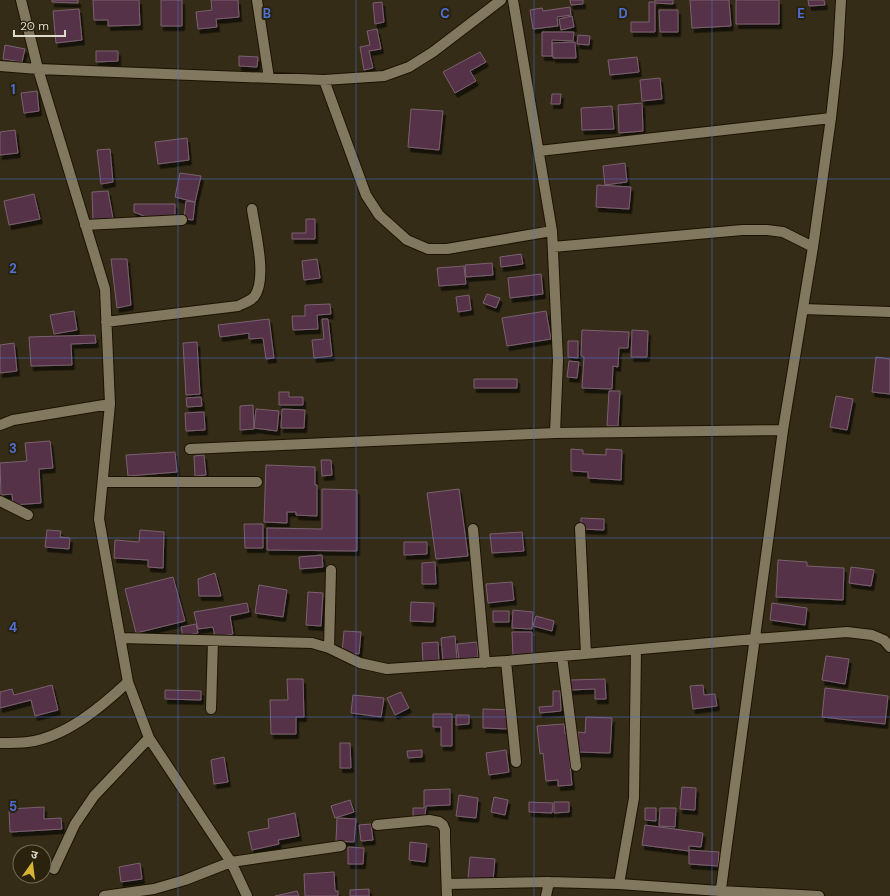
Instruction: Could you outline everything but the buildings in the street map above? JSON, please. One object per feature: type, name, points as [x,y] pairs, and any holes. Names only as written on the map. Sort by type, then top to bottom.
[{"type":"street","points":[[21,0],[38,69],[105,289],[110,404],[99,519],[128,682],[149,738],[231,862],[247,896]]},
{"type":"street","points":[[257,0],[269,78]]},
{"type":"street","points":[[0,66],[38,69],[324,80],[384,76],[409,67],[433,52],[501,0]]},
{"type":"street","points":[[513,0],[552,231],[558,360],[555,433]]},
{"type":"street","points":[[720,894],[783,430],[813,246],[831,118],[838,54],[841,0]]},
{"type":"street","points":[[324,80],[366,195],[379,215],[407,240],[428,249],[446,249],[552,231]]},
{"type":"street","points":[[539,151],[831,118]]},
{"type":"street","points":[[106,322],[238,306],[253,297],[260,282],[260,264],[252,209]]},
{"type":"street","points":[[85,225],[182,220]]},
{"type":"street","points":[[553,247],[742,230],[767,230],[783,232],[813,246]]},
{"type":"street","points":[[803,309],[890,312]]},
{"type":"street","points":[[0,425],[13,420],[110,404]]},
{"type":"street","points":[[190,449],[555,433],[783,430]]},
{"type":"street","points":[[103,482],[257,482]]},
{"type":"street","points":[[0,501],[28,515]]},
{"type":"street","points":[[580,528],[586,654]]},
{"type":"street","points":[[473,529],[485,663]]},
{"type":"street","points":[[329,648],[331,570]]},
{"type":"street","points":[[120,638],[312,643],[329,648],[360,663],[387,669],[485,663],[848,632],[872,635],[884,640],[890,647]]},
{"type":"street","points":[[211,710],[213,641]]},
{"type":"street","points":[[619,884],[634,798],[636,650]]},
{"type":"street","points":[[562,656],[576,766]]},
{"type":"street","points":[[506,661],[516,762]]},
{"type":"street","points":[[0,743],[29,742],[60,733],[104,704],[128,682]]},
{"type":"street","points":[[54,869],[75,824],[94,796],[149,738]]},
{"type":"street","points":[[377,825],[429,820],[439,822],[443,825],[445,830],[447,896]]},
{"type":"street","points":[[104,896],[155,892],[231,862],[342,846]]},
{"type":"street","points":[[447,884],[549,882],[619,884],[720,894],[819,896]]},
{"type":"street","points":[[546,896],[549,882]]}]
